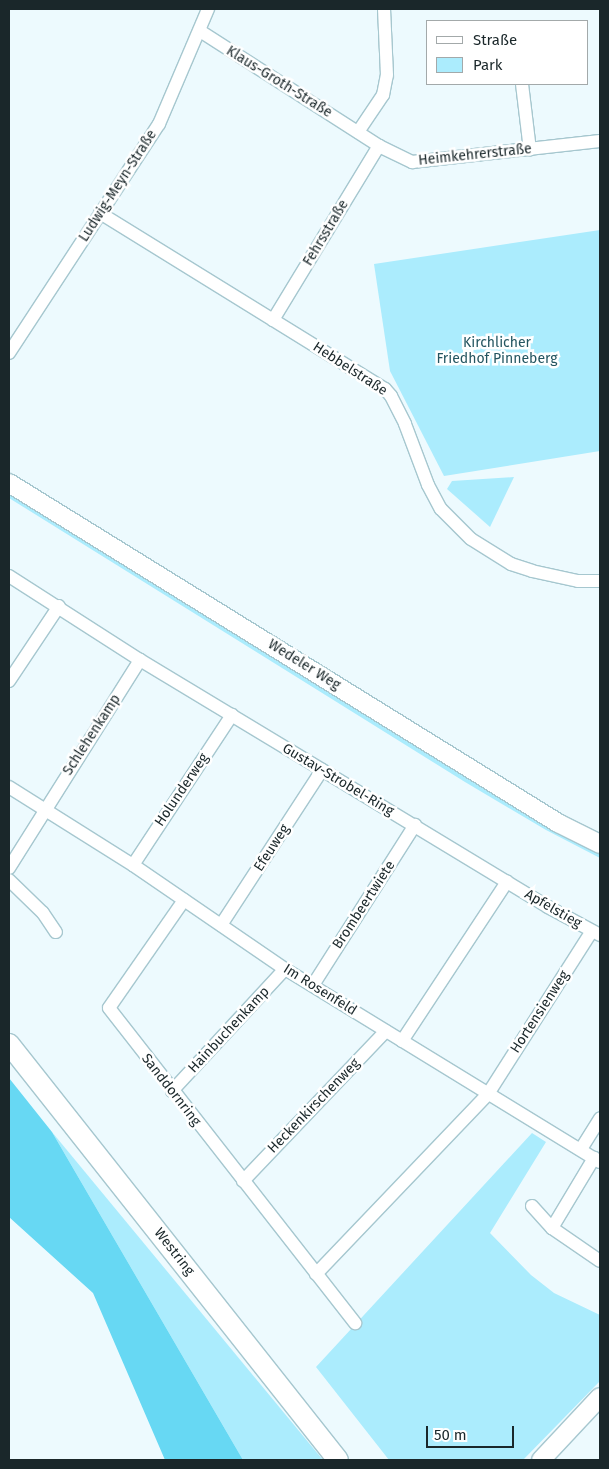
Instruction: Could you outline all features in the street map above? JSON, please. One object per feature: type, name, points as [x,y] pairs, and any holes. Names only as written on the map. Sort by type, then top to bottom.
[{"type":"main road","name":"Wedeler Weg","points":[[9,483],[550,818],[600,844]]},
{"type":"main road","name":"Westring","points":[[9,1044],[338,1460]]},
{"type":"main road","points":[[541,1460],[600,1397]]},
{"type":"street","name":"Ludwig-Meyn-Straße","points":[[9,352],[160,124],[208,9]]},
{"type":"street","points":[[358,132],[382,95],[387,75],[384,9]]},
{"type":"street","name":"Klaus-Groth-Straße","points":[[200,31],[358,132]]},
{"type":"street","points":[[522,85],[530,150]]},
{"type":"street","name":"Heimkehrerstraße","points":[[358,132],[403,159],[422,163],[600,141]]},
{"type":"street","name":"Fehrsstraße","points":[[273,320],[379,146]]},
{"type":"street","name":"Hebbelstraße","points":[[100,212],[385,389],[391,396],[405,424],[428,485],[441,509],[471,539],[511,564],[532,571],[578,581],[600,582]]},
{"type":"street","name":"Gustav-Strobel-Ring","points":[[9,576],[59,606],[140,660],[507,882]]},
{"type":"street","points":[[9,681],[59,606]]},
{"type":"street","name":"Schlehenkamp","points":[[44,810],[140,660]]},
{"type":"street","name":"Holunderweg","points":[[132,865],[232,715]]},
{"type":"street","name":"Efeuweg","points":[[221,925],[322,770]]},
{"type":"street","name":"Im Rosenfeld","points":[[9,787],[132,865],[285,969],[597,1160]]},
{"type":"street","points":[[9,868],[44,810]]},
{"type":"street","name":"Brombeertwiete","points":[[312,985],[415,826]]},
{"type":"street","points":[[9,880],[43,913],[56,932]]},
{"type":"street","points":[[402,1041],[507,882]]},
{"type":"street","name":"Apfelstieg","points":[[507,882],[596,933]]},
{"type":"street","name":"Sanddornring","points":[[184,900],[109,1008],[355,1323]]},
{"type":"street","name":"Hortensienweg","points":[[488,1094],[596,933]]},
{"type":"street","name":"Hainbuchenkamp","points":[[172,1091],[285,969]]},
{"type":"street","name":"Heckenkirschenweg","points":[[243,1181],[386,1031]]},
{"type":"street","points":[[316,1274],[488,1094]]},
{"type":"street","points":[[581,1149],[600,1118]]},
{"type":"street","points":[[552,1228],[597,1160]]},
{"type":"street","points":[[532,1206],[552,1228],[600,1261]]},
{"type":"green space","name":"Kirchlicher Friedhof Pinneberg","points":[[600,230],[600,451],[444,476],[390,371],[374,264]]},
{"type":"green space","points":[[514,477],[490,527],[447,489],[452,481]]},
{"type":"green space","points":[[9,491],[600,851],[600,858],[546,830],[465,782],[9,498]]},
{"type":"green space","points":[[52,1132],[323,1460],[243,1460]]},
{"type":"green space","points":[[532,1133],[546,1142],[490,1233],[531,1275],[554,1293],[600,1315],[600,1381],[523,1460],[389,1460],[316,1367]]},
{"type":"shaded area","points":[[9,1078],[52,1132],[243,1460],[165,1460],[93,1293],[9,1217]]}]
